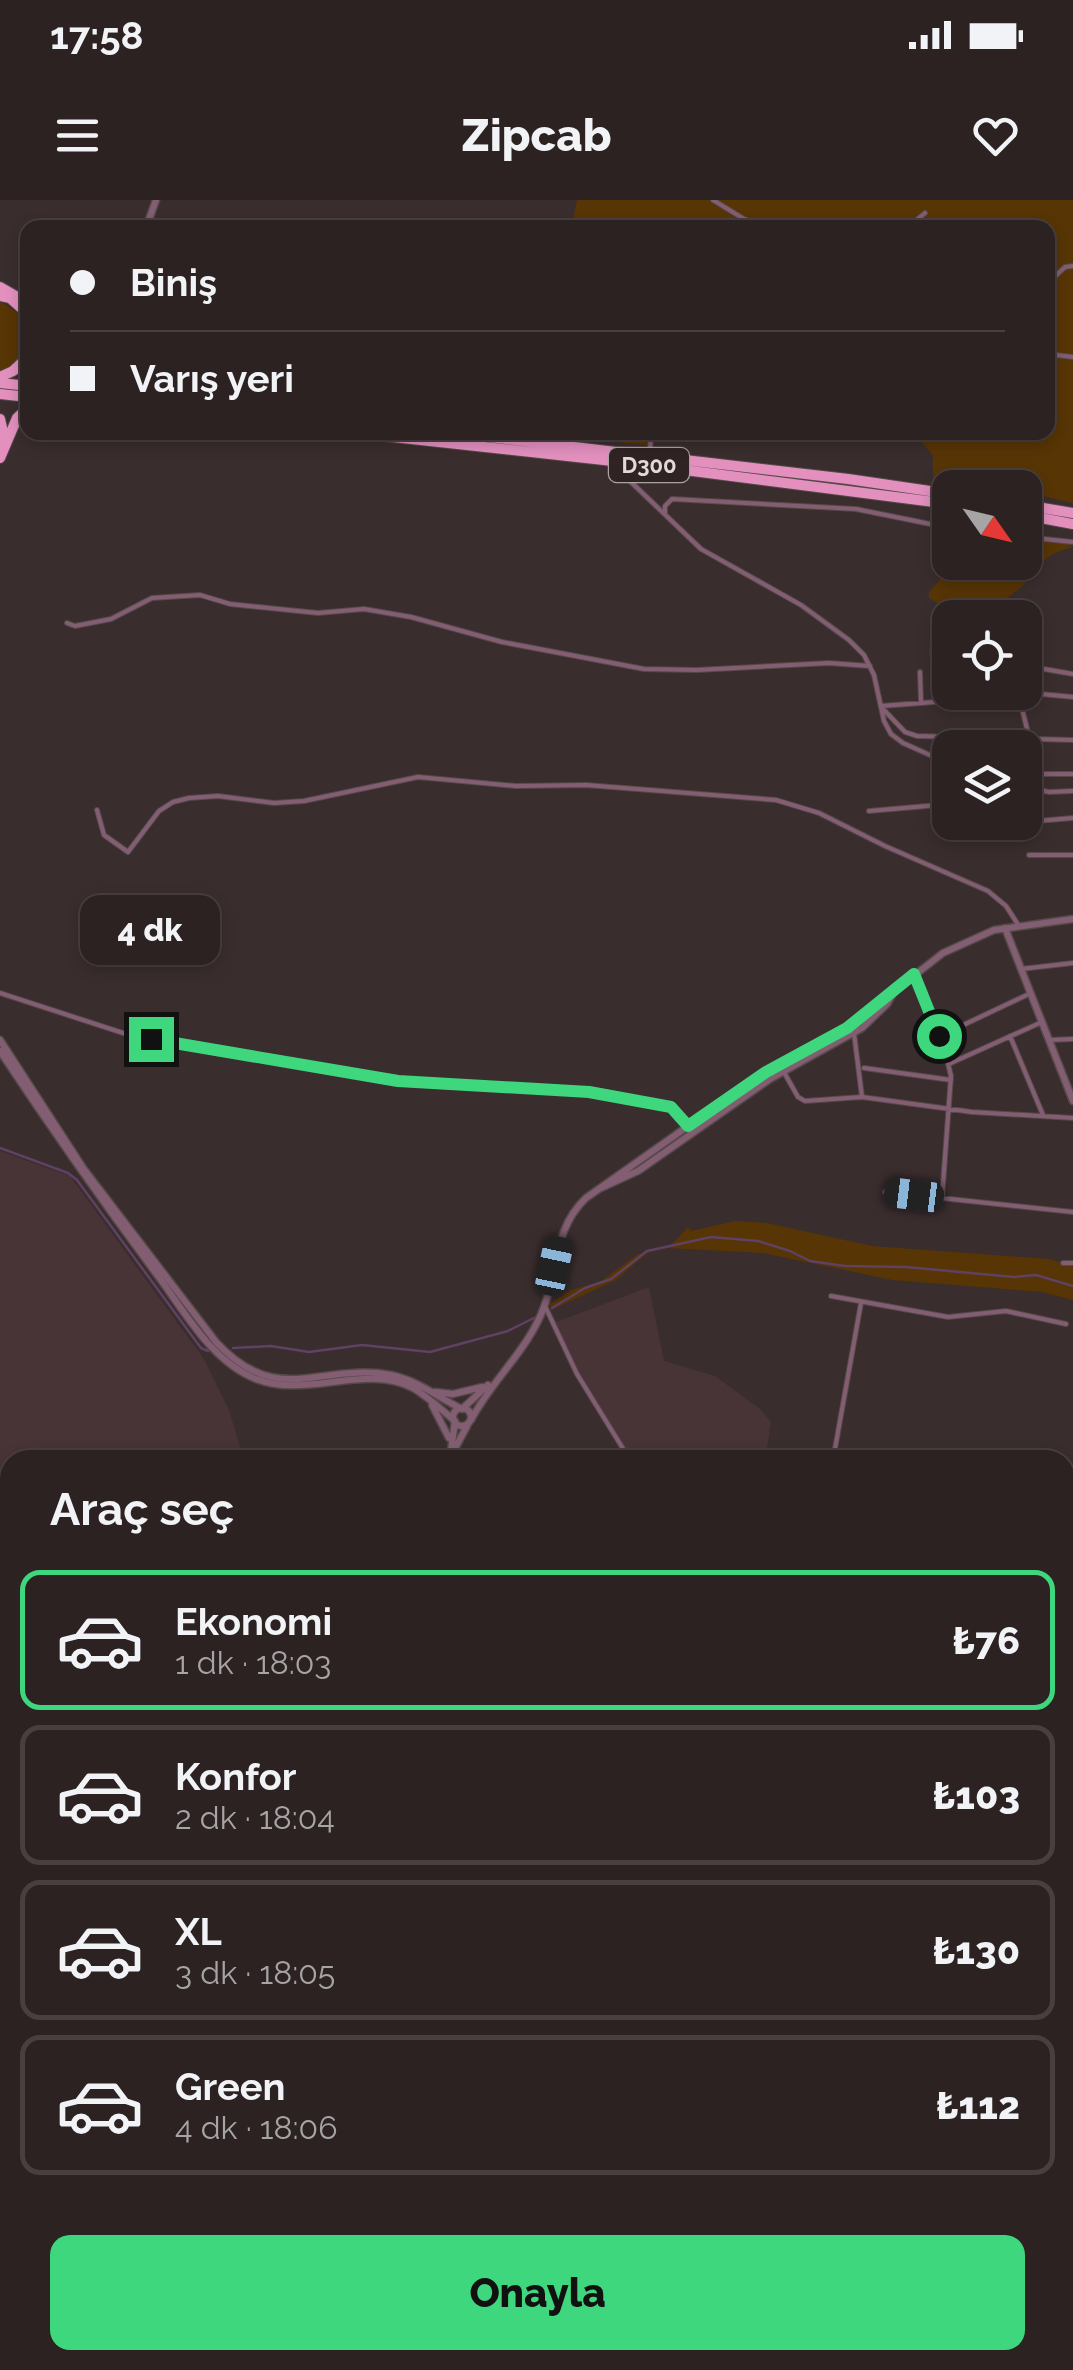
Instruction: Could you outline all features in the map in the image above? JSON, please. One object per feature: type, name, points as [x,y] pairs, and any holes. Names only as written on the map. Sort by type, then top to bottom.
[{"type":"highway","points":[[0,380],[20,364]]},
{"type":"highway","points":[[0,458],[20,415]]},
{"type":"highway","points":[[0,419],[0,446]]},
{"type":"highway","name":"D300","points":[[420,440],[932,502]]},
{"type":"highway","name":"D300","points":[[517,440],[932,492]]},
{"type":"highway","points":[[1042,508],[1073,513]]},
{"type":"highway","points":[[1042,519],[1073,524]]},
{"type":"street","points":[[713,200],[747,220]]},
{"type":"street","points":[[916,220],[924,213]]},
{"type":"street","points":[[650,455],[651,440]]},
{"type":"street","points":[[622,462],[626,476],[713,558],[801,605],[856,648],[870,666],[891,734],[932,756]]},
{"type":"street","points":[[665,513],[665,506],[672,499],[750,502],[856,509],[932,524]]},
{"type":"street","points":[[1042,539],[1073,542]]},
{"type":"street","points":[[67,623],[75,626],[112,619],[152,598],[200,595],[230,604],[318,613],[364,609],[411,617],[502,642],[644,668],[696,670],[829,663],[870,666]]},
{"type":"street","points":[[1042,669],[1073,674]]},
{"type":"street","points":[[920,672],[921,704]]},
{"type":"street","points":[[1042,694],[1073,697]]},
{"type":"street","points":[[881,706],[932,703]]},
{"type":"street","points":[[881,706],[905,732],[932,736]]},
{"type":"street","points":[[1042,738],[1073,740]]},
{"type":"street","points":[[1042,774],[1073,774]]},
{"type":"street","points":[[97,810],[104,835],[128,852],[159,811],[189,798],[304,801],[418,776],[516,786],[586,785],[776,800],[820,813],[988,891],[1006,906],[1019,926]]},
{"type":"street","points":[[1042,791],[1073,791]]},
{"type":"street","points":[[869,812],[932,806]]},
{"type":"street","points":[[1042,821],[1073,818]]},
{"type":"street","points":[[1030,855],[1073,855]]},
{"type":"street","points":[[454,1450],[485,1393],[538,1324],[565,1226],[578,1206],[766,1072],[847,1028],[943,953],[1005,928],[1073,919]]},
{"type":"street","points":[[1005,928],[1073,1101]]},
{"type":"street","points":[[1021,969],[1073,963]]},
{"type":"street","points":[[914,974],[949,1064],[950,1109],[942,1198]]},
{"type":"street","points":[[601,1188],[638,1171],[783,1072],[854,1033],[881,1011],[896,989]]},
{"type":"street","points":[[0,993],[123,1033],[178,1045],[398,1081],[589,1092],[671,1107],[688,1126]]},
{"type":"street","points":[[939,1036],[1031,993]]},
{"type":"street","points":[[949,1064],[1042,1022]]},
{"type":"street","points":[[854,1033],[862,1097]]},
{"type":"street","points":[[1010,1036],[1044,1117]]},
{"type":"street","points":[[1049,1040],[1073,1038]]},
{"type":"street","points":[[0,1040],[84,1168],[227,1354],[278,1380],[394,1376],[469,1412],[470,1422]]},
{"type":"street","points":[[0,1052],[80,1173],[220,1357],[254,1379],[276,1385],[300,1387],[375,1379],[412,1388],[462,1426],[470,1422]]},
{"type":"street","points":[[864,1068],[951,1080]]},
{"type":"street","points":[[783,1072],[803,1101],[862,1097],[950,1109],[1073,1118]]},
{"type":"street","points":[[885,1192],[1073,1212]]},
{"type":"street","points":[[1063,1263],[1073,1263]]},
{"type":"street","points":[[831,1296],[960,1318],[1006,1311],[1066,1324]]},
{"type":"street","points":[[835,1450],[861,1303]]},
{"type":"street","points":[[545,1306],[576,1374],[624,1450]]},
{"type":"street","points":[[450,1450],[455,1413],[503,1371]]},
{"type":"street","points":[[427,1390],[453,1394],[488,1385]]},
{"type":"street","points":[[429,1400],[450,1442]]},
{"type":"shaded area","points":[[577,200],[1073,200],[1073,503],[1042,496],[1042,470],[933,470],[933,456],[920,440],[1055,440],[1055,220],[573,220]]},
{"type":"shaded area","points":[[0,302],[20,318],[20,360],[0,372]]},
{"type":"shaded area","points":[[601,440],[655,440],[652,446]]},
{"type":"shaded area","points":[[1042,541],[1073,547],[1055,553],[1042,563]]},
{"type":"shaded area","points":[[940,580],[1028,580],[1005,600],[932,600],[929,592]]},
{"type":"shaded area","points":[[0,1151],[70,1176],[204,1359],[229,1410],[241,1450],[0,1450]]},
{"type":"shaded area","points":[[735,1221],[767,1223],[872,1246],[1050,1259],[1073,1267],[1073,1300],[1042,1292],[892,1280],[763,1253],[667,1248],[647,1253],[616,1280],[551,1310],[550,1304],[571,1290],[600,1282],[638,1254],[671,1245],[688,1227],[691,1231]]},
{"type":"shaded area","points":[[649,1287],[664,1361],[715,1376],[759,1408],[771,1422],[767,1450],[622,1450],[554,1323]]},
{"type":"waterway","points":[[0,1148],[68,1173],[77,1180],[201,1348],[208,1351]]},
{"type":"waterway","points":[[552,1308],[585,1288],[611,1279],[647,1251],[711,1237],[758,1241],[810,1261],[845,1266],[1014,1277],[1036,1275],[1073,1286]]},
{"type":"waterway","points":[[233,1348],[271,1346],[309,1352],[362,1345],[430,1352],[508,1331],[534,1318]]},
{"type":"route","points":[[151,1039],[398,1081],[589,1092],[671,1107],[688,1126],[766,1072],[847,1028],[914,974],[939,1036]]}]
